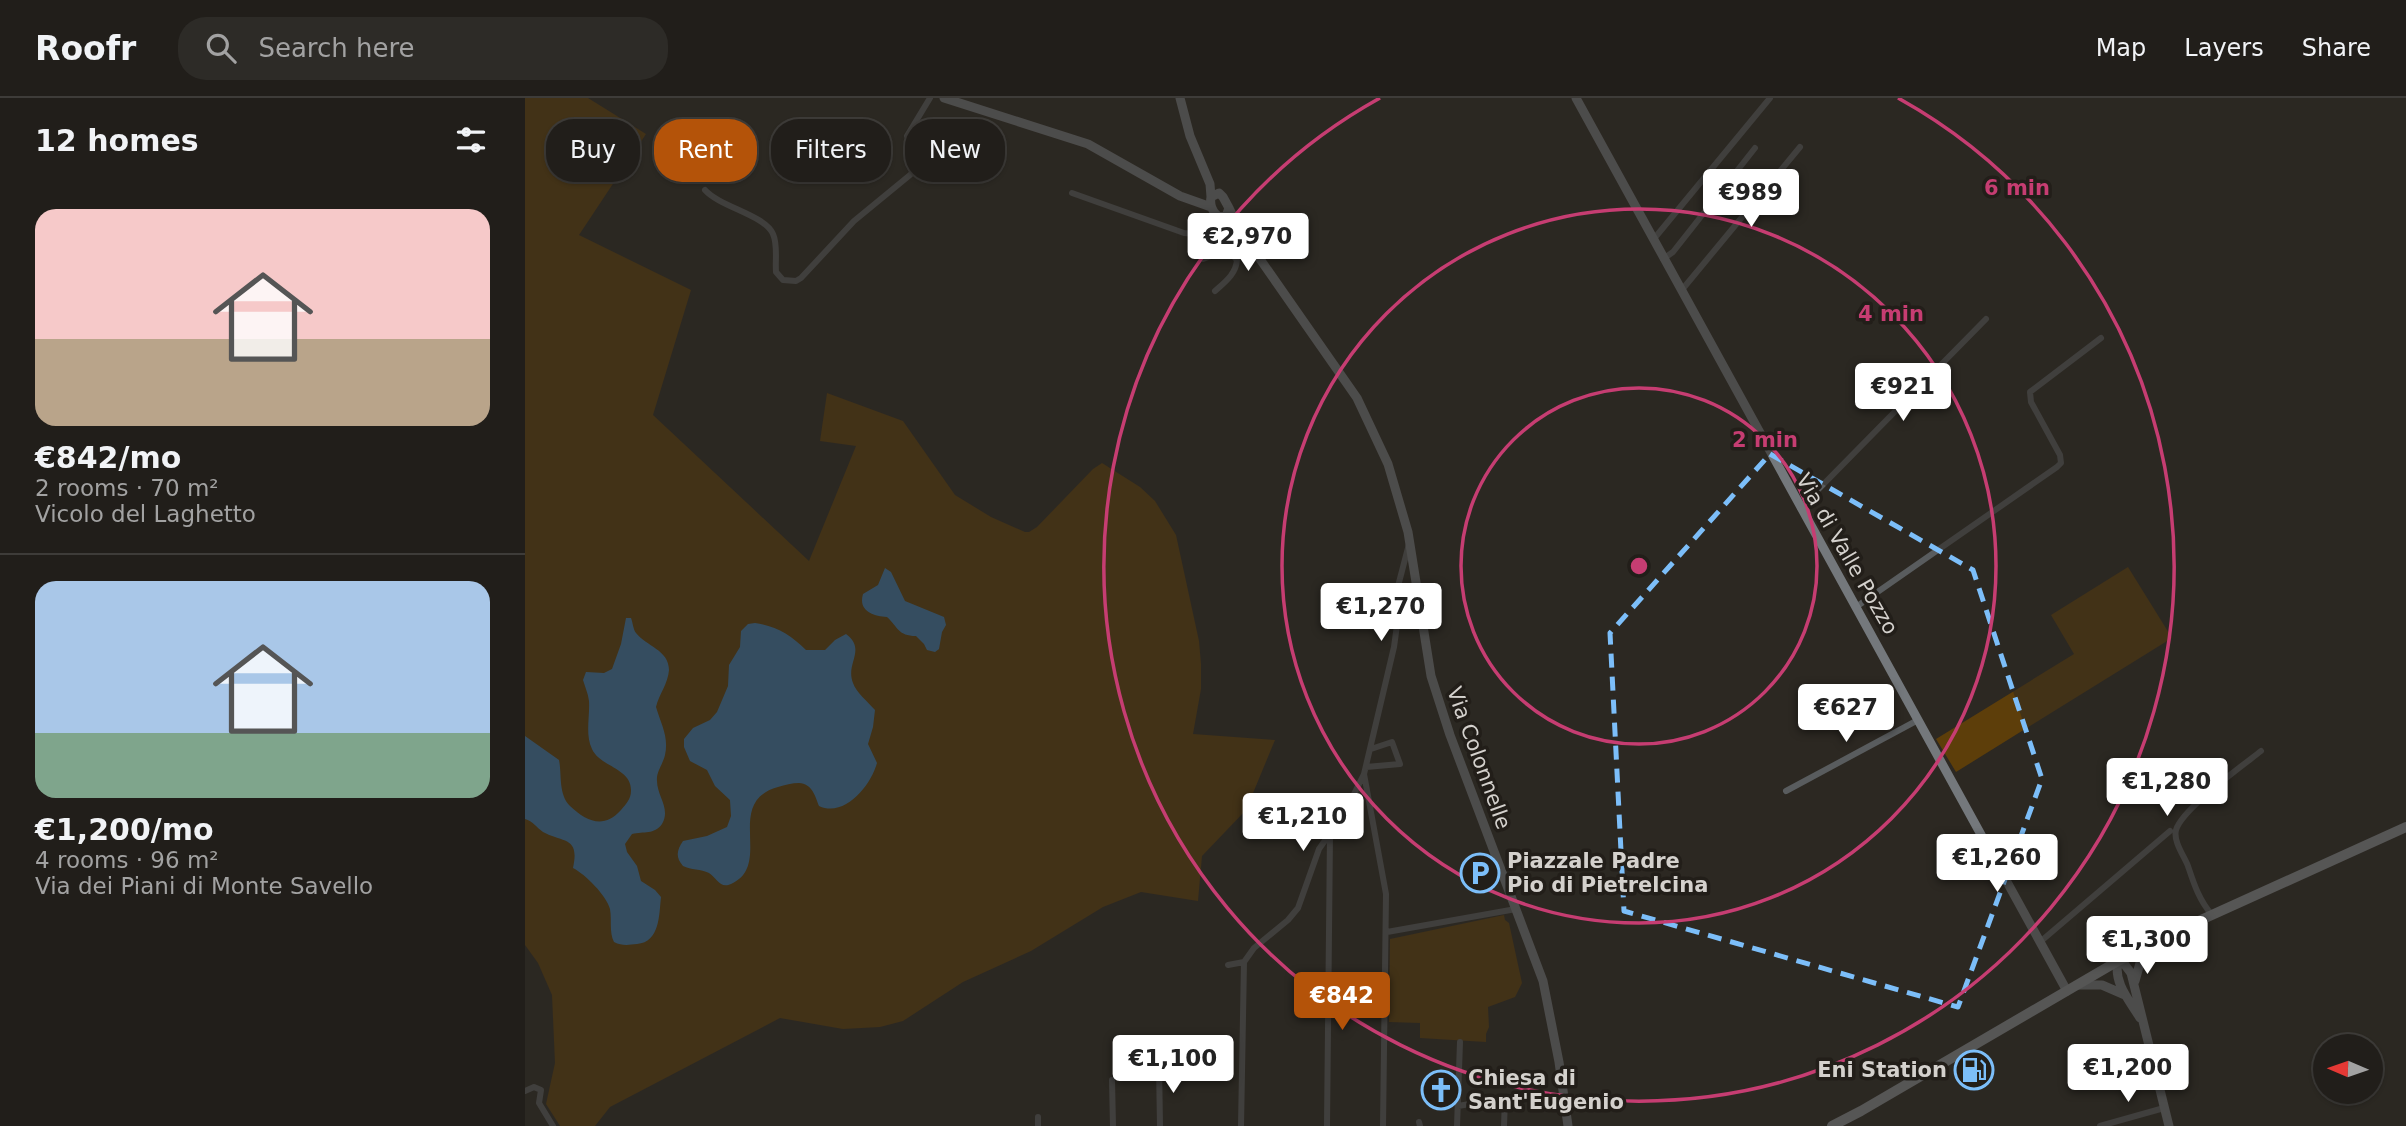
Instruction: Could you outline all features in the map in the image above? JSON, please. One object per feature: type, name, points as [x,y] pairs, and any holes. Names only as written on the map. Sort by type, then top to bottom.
[{"type":"main road","points":[[1832,1126],[2118,961],[2406,827]]},
{"type":"street","points":[[705,190],[712,198],[735,207],[769,228],[774,235],[776,272],[783,280],[796,281],[854,221],[929,155],[928,146],[907,136],[930,98]]},
{"type":"street","points":[[944,98],[1077,139],[1109,154],[1180,196],[1213,196]]},
{"type":"street","name":"Via Colonnelle","points":[[1180,98],[1190,136],[1213,196],[1217,216],[1242,233]]},
{"type":"street","name":"Via di Valle Pozzo","points":[[1576,98],[2040,942],[2072,988]]},
{"type":"street","points":[[1653,240],[1770,98]]},
{"type":"street","points":[[1681,291],[1800,147]]},
{"type":"street","points":[[1663,259],[1673,252],[1755,148]]},
{"type":"street","points":[[1072,193],[1184,233],[1196,234],[1226,249],[1237,260],[1236,267],[1230,278],[1215,291]]},
{"type":"street","name":"Via Colonnelle","points":[[1213,196],[1223,197],[1242,233],[1363,408],[1388,464],[1410,542],[1431,676],[1543,981],[1568,1126]]},
{"type":"street","points":[[1217,216],[1226,216],[1229,208]]},
{"type":"street","points":[[1203,259],[1236,246],[1242,233]]},
{"type":"street","points":[[1800,509],[1986,319]]},
{"type":"street","points":[[1856,607],[2061,463],[2060,454],[2031,402],[2030,393],[2101,338]]},
{"type":"street","points":[[1241,1126],[1245,963],[1254,948],[1298,908],[1317,853],[1345,812],[1365,771],[1394,647],[1398,585],[1410,542]]},
{"type":"street","points":[[1786,792],[1918,720]]},
{"type":"street","points":[[1365,771],[1399,764],[1392,742],[1371,750]]},
{"type":"street","points":[[2212,915],[2198,895],[2177,841],[2176,831],[2199,803],[2261,751]]},
{"type":"street","points":[[1365,771],[1386,894],[1383,1126]]},
{"type":"street","points":[[2040,942],[2170,831]]},
{"type":"street","points":[[1328,1126],[1329,834]]},
{"type":"street","points":[[1387,932],[1516,909]]},
{"type":"street","points":[[2134,986],[2138,968],[2150,945]]},
{"type":"street","points":[[2140,1018],[2125,995],[2116,973],[2118,961],[2130,970],[2169,1126]]},
{"type":"street","points":[[1228,965],[1245,963]]},
{"type":"street","points":[[2072,988],[2102,985],[2125,995]]},
{"type":"street","points":[[1457,1126],[1460,1042]]},
{"type":"street","points":[[1159,1064],[1160,1126]]},
{"type":"street","points":[[1112,1080],[1113,1126]]},
{"type":"street","points":[[525,1091],[534,1087],[541,1090],[538,1103],[553,1126]]},
{"type":"street","points":[[1458,1106],[1505,1098],[1504,1126]]},
{"type":"street","points":[[2099,1126],[2164,1108]]},
{"type":"street","points":[[1038,1117],[1038,1126]]},
{"type":"highlighted area","points":[[1770,454],[1973,570],[2042,779],[1958,1007],[1624,911],[1610,633]]},
{"type":"shaded area","points":[[525,98],[588,98],[622,119],[546,119],[546,182],[614,182],[579,235],[691,290],[653,415],[809,561],[856,446],[820,441],[827,393],[903,421],[955,495],[991,517],[1025,532],[1037,527],[1102,463],[1140,487],[1155,501],[1176,535],[1199,641],[1201,664],[1201,689],[1193,734],[1275,740],[1246,810],[1202,856],[1198,901],[1141,892],[1103,907],[1031,951],[963,982],[903,1021],[880,1027],[843,1029],[780,1018],[610,1107],[595,1126],[560,1126],[546,1104],[555,1063],[552,995],[538,963],[525,945]]},
{"type":"shaded area","points":[[640,130],[646,134],[640,143]]},
{"type":"shaded area","points":[[2128,567],[2172,638],[1956,772],[1936,739],[2074,654],[2051,615]]},
{"type":"shaded area","points":[[1504,915],[1509,923],[1522,983],[1515,997],[1488,1007],[1489,1027],[1486,1042],[1420,1038],[1420,1023],[1389,1022],[1390,939]]},
{"type":"water","points":[[885,568],[891,572],[905,601],[944,617],[946,625],[939,649],[935,652],[927,650],[916,636],[902,633],[887,617],[868,612],[863,605],[863,594],[878,585]]},
{"type":"water","points":[[626,618],[631,618],[640,638],[661,653],[669,670],[656,707],[666,742],[665,755],[657,778],[664,818],[656,830],[632,834],[625,844],[637,866],[641,881],[661,897],[659,919],[654,933],[645,942],[625,945],[614,942],[610,909],[605,898],[589,880],[573,868],[575,858],[572,845],[543,832],[525,819],[525,736],[559,760],[564,796],[576,812],[589,819],[602,821],[615,816],[621,810],[630,796],[630,783],[621,772],[602,760],[592,749],[588,732],[589,701],[583,680],[586,672],[604,673],[612,669]]},
{"type":"water","points":[[755,623],[783,632],[806,650],[825,650],[846,634],[852,640],[855,646],[851,669],[853,683],[875,710],[868,744],[877,763],[863,789],[838,807],[819,806],[810,788],[799,783],[778,787],[762,795],[753,806],[750,819],[749,863],[743,875],[731,884],[724,885],[709,873],[683,866],[678,857],[683,841],[707,836],[727,827],[731,816],[730,800],[715,786],[707,770],[690,761],[684,747],[684,739],[693,728],[710,720],[717,712],[728,686],[729,665],[740,647],[741,631],[748,624]]},
{"type":"place","name":"Piazzale Padre Pio di Pietrelcina","points":[[1480,873]]},
{"type":"place","name":"Eni Station","points":[[1974,1070]]},
{"type":"place","name":"Chiesa di Sant'Eugenio","points":[[1441,1090]]}]
